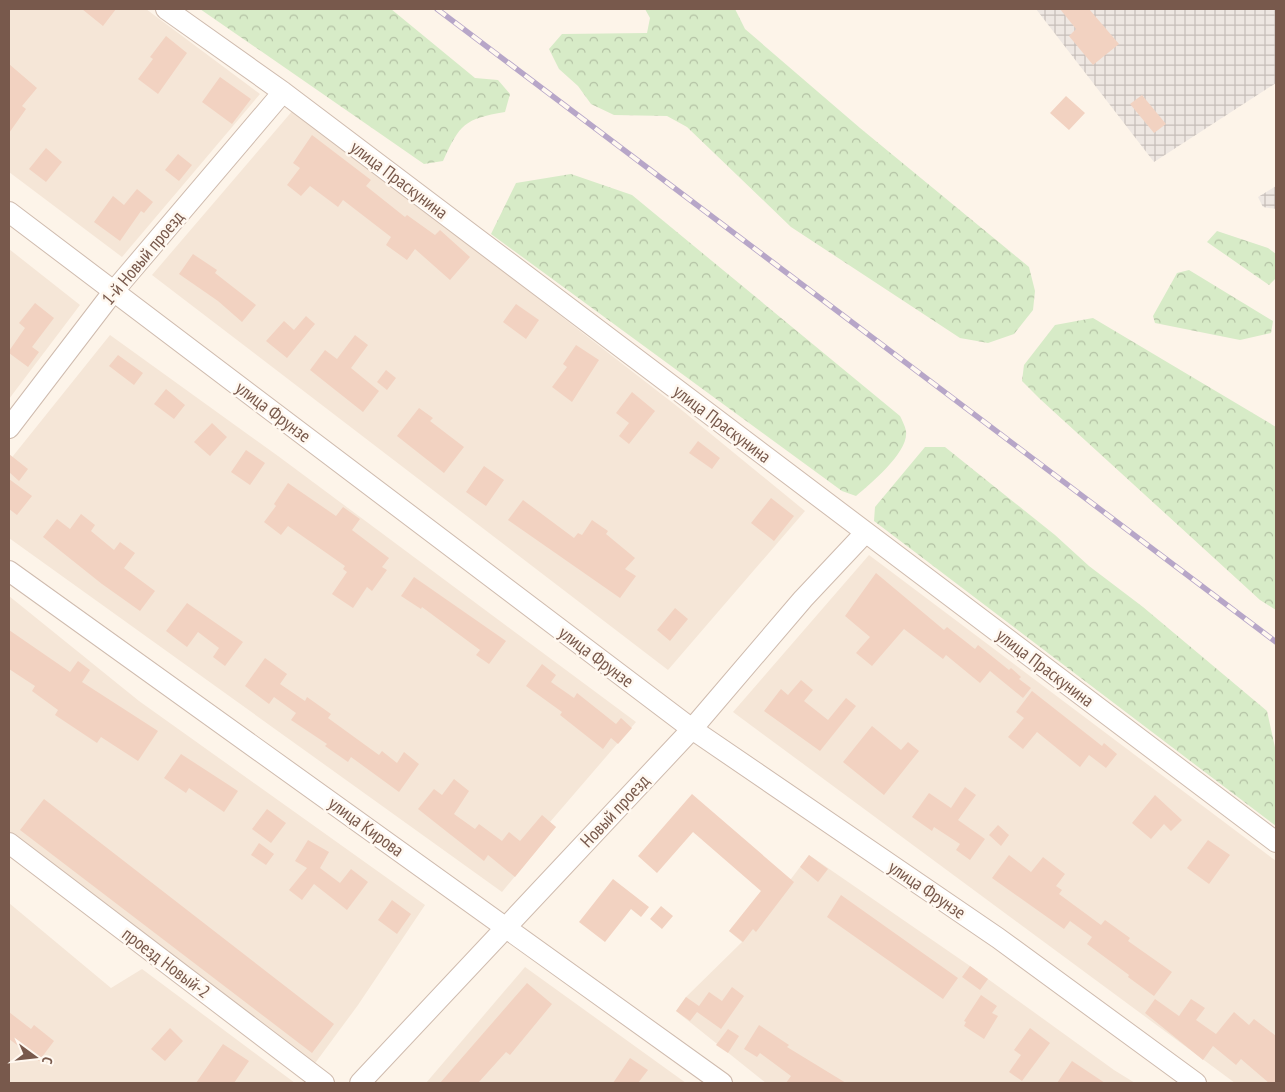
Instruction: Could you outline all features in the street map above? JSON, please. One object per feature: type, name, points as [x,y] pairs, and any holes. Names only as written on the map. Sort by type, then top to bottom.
[{"type":"street","name":"улица Праскунина","points":[[166,9],[283,92],[1276,842]]},
{"type":"street","name":"1-й Новый проезд","points":[[9,428],[113,292],[283,92]]},
{"type":"street","name":"улица Фрунзе","points":[[9,212],[692,729],[998,938],[1196,1083]]},
{"type":"street","name":"Новый проезд","points":[[366,1081],[505,927],[692,729],[803,599],[865,533]]},
{"type":"street","name":"улица Кирова","points":[[9,571],[722,1083]]},
{"type":"street","name":"проезд Новый-2","points":[[9,843],[324,1083]]},
{"type":"shaded area","points":[[9,9],[146,9],[260,94],[122,257],[9,172]]},
{"type":"shaded area","points":[[1036,9],[1276,9],[1276,83],[1154,162]]},
{"type":"shaded area","points":[[294,109],[678,407],[805,511],[668,670],[152,275]]},
{"type":"shaded area","points":[[1276,186],[1276,209],[1263,207],[1258,197]]},
{"type":"shaded area","points":[[9,249],[80,305],[9,399]]},
{"type":"shaded area","points":[[110,335],[278,456],[636,722],[550,822],[556,827],[502,892],[9,538],[9,461]]},
{"type":"shaded area","points":[[869,555],[1276,861],[1276,1083],[1235,1083],[733,712]]},
{"type":"shaded area","points":[[9,596],[139,701],[425,905],[358,1005],[313,1066],[9,835]]},
{"type":"shaded area","points":[[809,855],[1135,1083],[766,1083],[676,1011],[686,997],[742,942],[729,931],[766,885],[791,879]]},
{"type":"shaded area","points":[[9,903],[111,988],[142,969],[295,1083],[9,1083]]},
{"type":"shaded area","points":[[525,967],[686,1083],[426,1083]]},
{"type":"green space","points":[[200,9],[391,9],[475,78],[498,80],[510,94],[505,112],[480,117],[465,125],[454,139],[443,161],[424,164]]},
{"type":"green space","points":[[645,9],[735,9],[745,29],[860,128],[1029,267],[1035,291],[1033,310],[1014,334],[988,343],[960,338],[791,227],[687,127],[667,116],[614,115],[591,104],[578,86],[559,69],[549,49],[562,34],[647,33],[650,18]]},
{"type":"green space","points":[[571,174],[632,195],[900,416],[906,431],[905,439],[902,448],[888,467],[856,496],[842,491],[491,234],[516,183]]},
{"type":"green space","points":[[1217,231],[1268,248],[1276,254],[1276,278],[1269,285],[1207,242]]},
{"type":"green space","points":[[1189,270],[1273,321],[1271,333],[1240,340],[1155,323],[1153,316],[1177,273]]},
{"type":"green space","points":[[1093,318],[1276,427],[1276,610],[1260,600],[1022,381],[1024,365],[1055,325]]},
{"type":"green space","points":[[925,447],[945,447],[1055,535],[1089,566],[1143,607],[1267,711],[1276,752],[1276,826],[874,521],[875,507]]},
{"type":"building","points":[[82,9],[116,9],[103,26]]},
{"type":"building","points":[[1060,9],[1089,9],[1119,44],[1093,65],[1069,36],[1076,29]]},
{"type":"building","points":[[166,36],[187,53],[158,94],[138,79],[153,59],[150,57]]},
{"type":"building","points":[[9,64],[37,88],[22,106],[26,109],[9,133]]},
{"type":"building","points":[[220,77],[251,99],[232,124],[202,102]]},
{"type":"building","points":[[1142,95],[1166,124],[1154,133],[1130,104]]},
{"type":"building","points":[[1066,96],[1085,113],[1069,130],[1050,113]]},
{"type":"building","points":[[312,135],[371,180],[366,186],[405,217],[407,215],[435,235],[440,230],[470,257],[450,280],[415,249],[407,260],[386,245],[391,237],[343,200],[338,207],[310,186],[301,196],[287,185],[300,168],[293,163]]},
{"type":"building","points":[[46,148],[62,162],[46,182],[29,169]]},
{"type":"building","points":[[178,154],[192,165],[179,181],[165,170]]},
{"type":"building","points":[[137,189],[153,202],[144,213],[141,211],[120,241],[94,222],[113,196],[124,205]]},
{"type":"building","points":[[193,254],[217,270],[215,273],[256,305],[242,322],[218,301],[179,274]]},
{"type":"building","points":[[35,303],[54,318],[32,347],[39,352],[28,367],[9,353],[9,351],[25,328],[19,323]]},
{"type":"building","points":[[516,304],[539,320],[526,339],[503,322]]},
{"type":"building","points":[[306,316],[315,324],[287,358],[266,341],[284,321],[294,330]]},
{"type":"building","points":[[355,335],[368,345],[351,368],[379,391],[363,412],[310,370],[325,350],[337,359]]},
{"type":"building","points":[[576,345],[599,360],[572,402],[552,387],[567,367],[563,364]]},
{"type":"building","points":[[118,355],[143,373],[134,385],[109,366]]},
{"type":"building","points":[[386,370],[396,378],[387,390],[377,382]]},
{"type":"building","points":[[166,389],[185,405],[174,419],[154,404]]},
{"type":"building","points":[[632,392],[655,411],[629,444],[619,436],[629,423],[616,413]]},
{"type":"building","points":[[419,408],[433,418],[430,421],[464,447],[444,473],[397,436]]},
{"type":"building","points":[[212,423],[227,437],[210,456],[194,442]]},
{"type":"building","points":[[698,441],[720,458],[712,469],[689,453]]},
{"type":"building","points":[[246,450],[265,463],[250,485],[231,472]]},
{"type":"building","points":[[9,454],[28,469],[19,481],[9,472]]},
{"type":"building","points":[[484,466],[504,480],[486,506],[466,492]]},
{"type":"building","points":[[9,479],[32,496],[17,515],[9,509]]},
{"type":"building","points":[[288,483],[336,516],[343,507],[360,519],[352,530],[389,558],[382,567],[387,570],[372,591],[367,587],[353,608],[332,594],[347,572],[343,569],[345,566],[288,526],[281,535],[264,522],[276,506],[274,504]]},
{"type":"building","points":[[771,498],[794,516],[774,541],[751,523]]},
{"type":"building","points":[[523,500],[574,538],[578,533],[582,535],[592,520],[608,531],[606,534],[635,558],[625,569],[636,576],[620,598],[508,520]]},
{"type":"building","points":[[81,514],[95,525],[91,531],[114,550],[120,542],[135,553],[124,568],[155,591],[140,611],[102,584],[43,537],[57,519],[70,529]]},
{"type":"building","points":[[876,573],[944,630],[947,627],[975,649],[978,645],[1009,670],[1011,668],[1021,677],[1019,679],[1031,688],[1023,698],[990,671],[980,683],[946,655],[943,659],[904,629],[872,666],[856,653],[870,637],[845,616]]},
{"type":"building","points":[[414,577],[506,641],[489,664],[476,655],[480,650],[422,607],[421,609],[401,596]]},
{"type":"building","points":[[187,603],[243,642],[225,666],[213,657],[219,648],[198,632],[187,647],[166,631]]},
{"type":"building","points":[[675,608],[688,619],[670,641],[657,630]]},
{"type":"building","points":[[9,630],[70,672],[78,661],[90,670],[82,682],[158,731],[138,761],[101,737],[97,743],[55,715],[58,710],[32,691],[35,686],[9,669]]},
{"type":"building","points":[[265,658],[287,674],[280,684],[305,701],[307,697],[331,714],[328,718],[379,755],[382,751],[397,763],[404,752],[419,764],[399,792],[351,757],[348,762],[325,746],[327,744],[291,720],[296,713],[274,697],[269,704],[245,686]]},
{"type":"building","points":[[542,664],[556,675],[551,682],[574,698],[577,693],[616,724],[621,718],[632,728],[618,744],[611,738],[603,749],[560,715],[562,712],[526,686]]},
{"type":"building","points":[[801,680],[813,690],[804,701],[828,720],[846,698],[856,706],[820,751],[764,711],[781,689],[788,695]]},
{"type":"building","points":[[1032,691],[1102,746],[1104,743],[1117,754],[1106,768],[1089,755],[1080,767],[1037,732],[1023,749],[1008,737],[1024,718],[1016,712]]},
{"type":"building","points":[[872,726],[901,750],[908,742],[919,751],[884,795],[843,762]]},
{"type":"building","points":[[181,754],[238,791],[224,812],[189,788],[186,793],[164,778]]},
{"type":"building","points":[[454,779],[469,791],[454,814],[475,829],[479,824],[502,841],[509,832],[520,841],[542,815],[556,827],[515,877],[488,855],[484,861],[418,809],[434,789],[442,795]]},
{"type":"building","points":[[965,787],[976,795],[958,820],[985,839],[970,860],[956,850],[960,844],[934,827],[932,831],[912,817],[929,793],[951,808]]},
{"type":"building","points":[[692,794],[794,882],[756,932],[753,929],[743,942],[729,931],[761,891],[693,832],[657,873],[638,856]]},
{"type":"building","points":[[1155,795],[1182,820],[1171,831],[1164,824],[1151,839],[1132,823]]},
{"type":"building","points":[[44,799],[334,1024],[312,1053],[20,830]]},
{"type":"building","points":[[267,809],[286,823],[271,843],[252,829]]},
{"type":"building","points":[[998,825],[1009,835],[1001,846],[989,835]]},
{"type":"building","points":[[308,840],[329,852],[320,868],[340,883],[351,869],[368,882],[347,910],[314,884],[302,900],[289,890],[307,868],[295,861]]},
{"type":"building","points":[[1208,840],[1230,855],[1209,884],[1187,868]]},
{"type":"building","points":[[259,843],[274,854],[266,865],[251,855]]},
{"type":"building","points":[[809,855],[828,869],[818,882],[800,867]]},
{"type":"building","points":[[1009,855],[1031,872],[1043,857],[1065,874],[1056,886],[1062,890],[1059,894],[1101,925],[1105,920],[1130,938],[1128,941],[1172,972],[1154,996],[1087,944],[1092,937],[1070,921],[1064,929],[992,878]]},
{"type":"building","points":[[613,879],[649,907],[641,917],[631,909],[605,942],[579,922]]},
{"type":"building","points":[[841,895],[958,978],[943,999],[827,917]]},
{"type":"building","points":[[392,900],[411,914],[397,934],[378,920]]},
{"type":"building","points":[[661,906],[673,916],[662,929],[650,919]]},
{"type":"building","points":[[970,966],[988,979],[980,990],[962,977]]},
{"type":"building","points":[[527,983],[552,1004],[510,1055],[506,1052],[478,1083],[440,1083]]},
{"type":"building","points":[[732,987],[744,996],[721,1029],[697,1012],[690,1021],[676,1011],[686,997],[699,1006],[709,992],[722,1001]]},
{"type":"building","points":[[981,995],[997,1006],[992,1013],[998,1016],[984,1039],[964,1026],[966,1022],[964,1021]]},
{"type":"building","points":[[1155,999],[1179,1016],[1191,999],[1205,1008],[1196,1020],[1216,1034],[1234,1012],[1249,1025],[1254,1019],[1276,1036],[1276,1083],[1269,1083],[1241,1059],[1236,1065],[1213,1046],[1203,1060],[1145,1013]]},
{"type":"building","points":[[9,1012],[31,1029],[34,1025],[54,1041],[39,1061],[9,1039]]},
{"type":"building","points":[[759,1025],[789,1045],[787,1047],[846,1083],[786,1083],[791,1076],[760,1053],[757,1057],[744,1049]]},
{"type":"building","points":[[170,1028],[183,1041],[165,1061],[151,1049]]},
{"type":"building","points":[[1030,1028],[1050,1043],[1022,1081],[1009,1072],[1021,1055],[1014,1050]]},
{"type":"building","points":[[728,1029],[739,1036],[728,1053],[716,1045]]},
{"type":"building","points":[[223,1044],[249,1061],[234,1083],[196,1083]]},
{"type":"building","points":[[630,1058],[648,1070],[638,1083],[613,1083]]},
{"type":"building","points":[[1072,1061],[1105,1083],[1057,1083]]},
{"type":"railway","points":[[437,9],[1276,642]]}]
